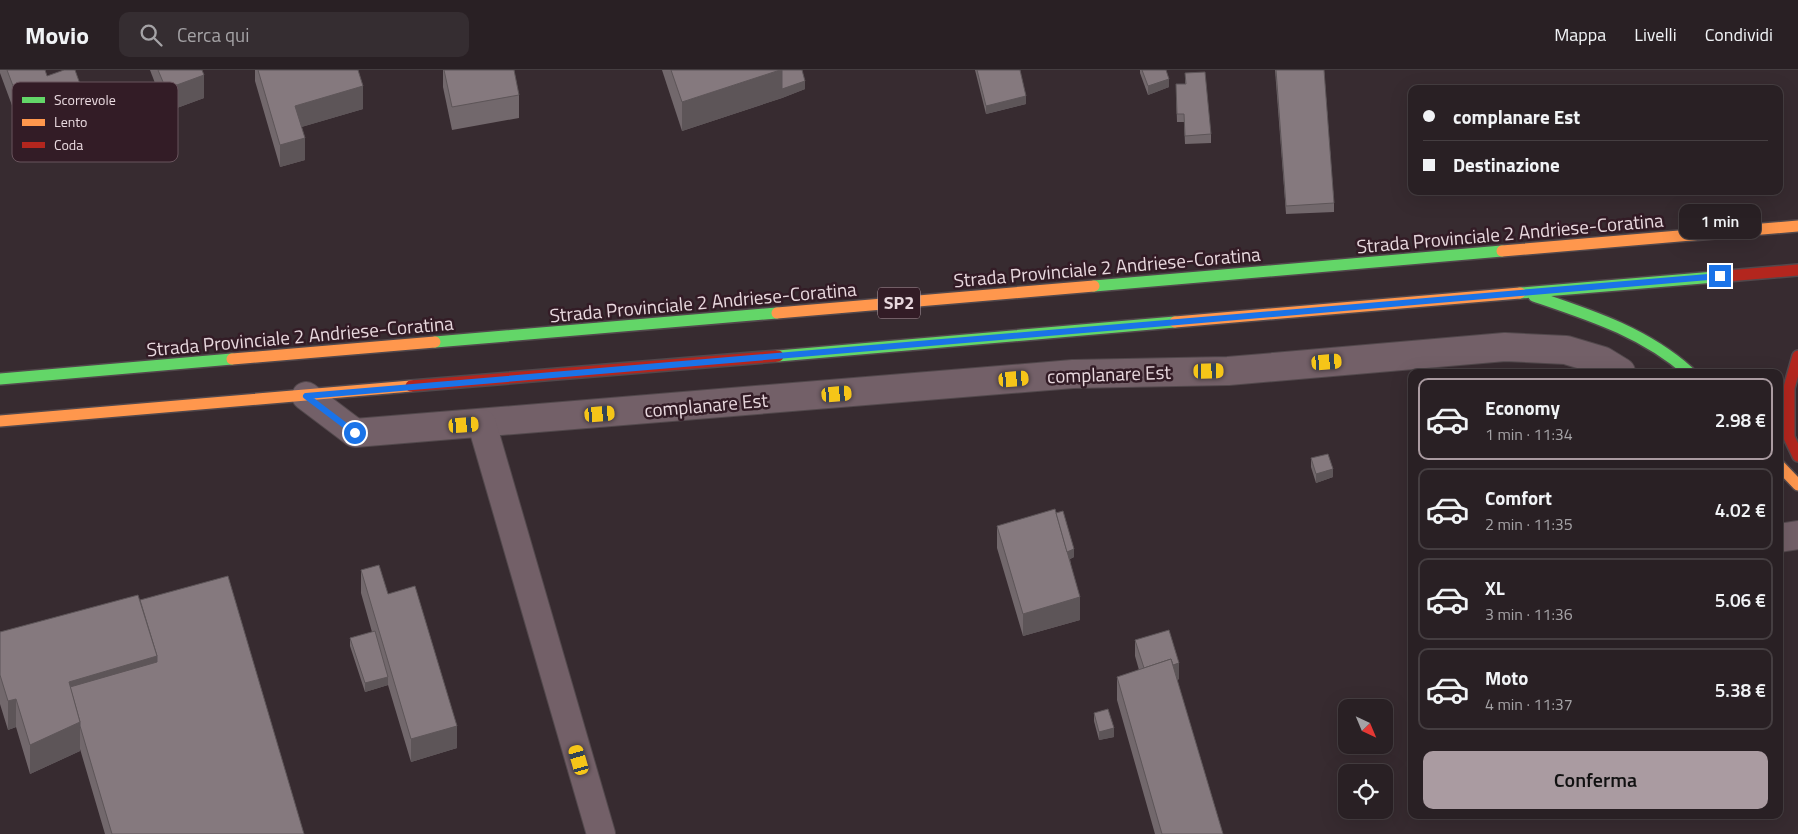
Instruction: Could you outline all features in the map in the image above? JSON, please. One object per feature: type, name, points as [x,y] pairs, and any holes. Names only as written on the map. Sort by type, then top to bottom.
[{"type":"highway","name":"Strada Provinciale 2 Andriese-Coratina","points":[[0,379],[1798,226]]},
{"type":"highway","name":"SP2","points":[[0,421],[1798,270]]},
{"type":"highway","points":[[1526,293],[1607,322],[1652,344],[1686,369]]},
{"type":"highway","points":[[1798,356],[1789,388],[1789,437],[1798,456]]},
{"type":"highway","points":[[1783,469],[1798,485]]},
{"type":"street","name":"complanare Est","points":[[306,396],[355,433],[1073,374],[1228,371],[1505,347],[1566,350],[1603,360],[1616,369]]},
{"type":"street","points":[[482,424],[601,834]]},
{"type":"street","points":[[1783,537],[1798,535]]},
{"type":"building","points":[[7,70],[45,70],[47,76],[64,70],[75,70],[79,82],[12,82]]},
{"type":"building","points":[[158,70],[202,70],[204,75],[178,85],[178,82],[163,82]]},
{"type":"building","points":[[258,70],[358,70],[363,86],[295,106],[305,138],[280,145]]},
{"type":"building","points":[[444,70],[514,70],[519,95],[452,107]]},
{"type":"building","points":[[671,70],[780,70],[682,102]]},
{"type":"building","points":[[782,70],[802,70],[805,81],[782,89]]},
{"type":"building","points":[[977,70],[1020,70],[1026,96],[986,106]]},
{"type":"building","points":[[1142,70],[1166,70],[1169,79],[1148,86]]},
{"type":"building","points":[[1276,70],[1324,70],[1334,203],[1286,206]]},
{"type":"building","points":[[1205,72],[1211,134],[1185,136],[1184,114],[1177,114],[1176,84],[1186,84],[1185,73]]},
{"type":"building","points":[[1328,454],[1333,469],[1316,474],[1311,458]]},
{"type":"building","points":[[1055,509],[1080,597],[1023,614],[997,526]]},
{"type":"building","points":[[1063,511],[1074,549],[1067,552],[1056,513]]},
{"type":"building","points":[[379,565],[388,594],[415,586],[457,726],[411,739],[361,570]]},
{"type":"building","points":[[228,576],[304,834],[112,834],[70,687],[157,662],[157,656],[140,600]]},
{"type":"building","points":[[138,595],[157,656],[69,682],[80,722],[30,745],[16,699],[8,701],[0,675],[0,632]]},
{"type":"building","points":[[1169,630],[1179,663],[1173,665],[1171,659],[1144,668],[1135,640]]},
{"type":"building","points":[[375,631],[388,677],[365,683],[350,638]]},
{"type":"building","points":[[1171,659],[1223,834],[1162,834],[1117,677]]},
{"type":"building","points":[[1108,709],[1114,728],[1099,732],[1094,713]]},
{"type":"traffic: fast","points":[[1094,286],[1502,251]]},
{"type":"traffic: fast","points":[[1520,293],[1727,276]]},
{"type":"traffic: fast","points":[[1534,296],[1576,310],[1635,335],[1672,358],[1685,369]]},
{"type":"traffic: fast","points":[[435,342],[777,313]]},
{"type":"traffic: fast","points":[[778,356],[1175,322]]},
{"type":"traffic: fast","points":[[0,379],[232,359]]},
{"type":"traffic: slow","points":[[1502,251],[1798,226]]},
{"type":"traffic: slow","points":[[777,313],[1094,286]]},
{"type":"traffic: slow","points":[[1175,322],[1520,293]]},
{"type":"traffic: slow","points":[[232,359],[435,342]]},
{"type":"traffic: slow","points":[[0,421],[411,386]]},
{"type":"traffic: slow","points":[[1783,469],[1798,485]]},
{"type":"traffic: jam","points":[[1727,276],[1798,270]]},
{"type":"traffic: jam","points":[[411,386],[778,356]]},
{"type":"traffic: jam","points":[[1798,356],[1789,388],[1789,437],[1798,456]]},
{"type":"route","points":[[355,433],[306,396],[1720,276]]}]
